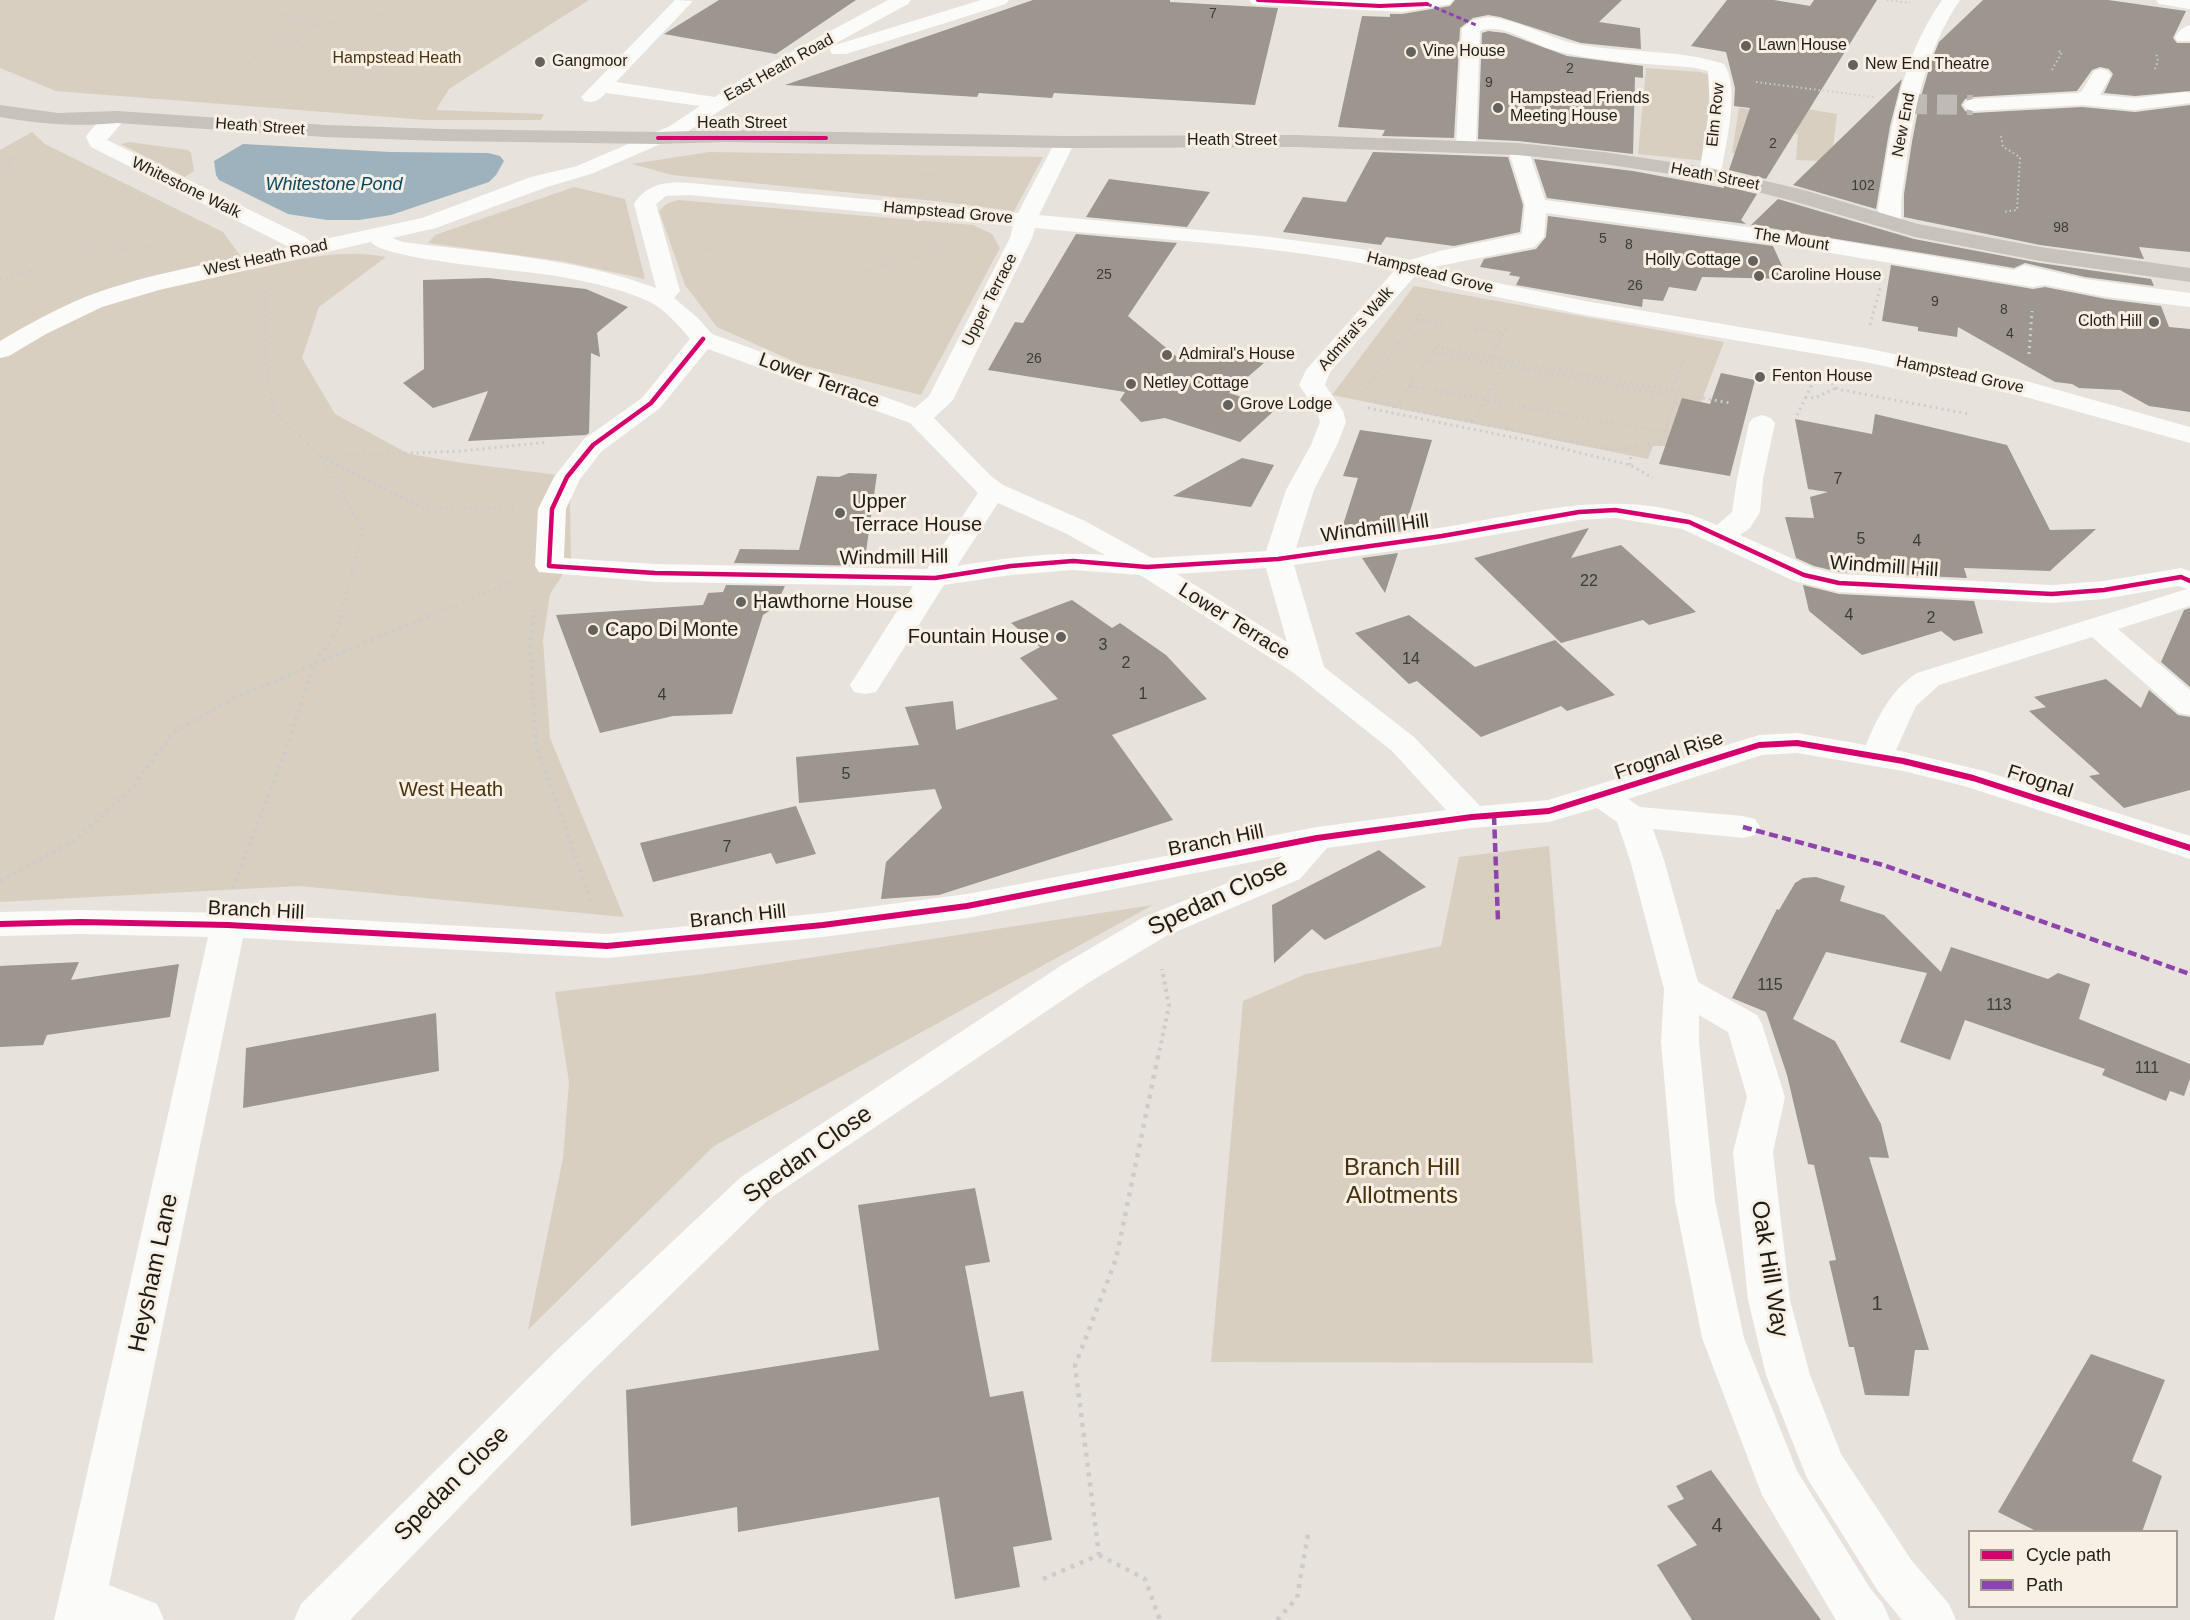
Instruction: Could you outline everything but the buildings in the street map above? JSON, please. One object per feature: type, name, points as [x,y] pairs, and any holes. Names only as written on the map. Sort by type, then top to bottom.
[{"type":"main road","points":[[0,91],[44,103],[104,111],[117,117]]},
{"type":"main road","points":[[0,111],[22,116],[84,121],[117,117]]},
{"type":"main road","name":"Heath Street","points":[[117,117],[337,132],[1065,142],[1296,141],[1518,149],[1604,158],[1710,174],[1796,195],[1915,230],[1967,241],[2099,263],[2190,275]]},
{"type":"street","name":"East Heath Road","points":[[658,138],[677,130],[752,81],[902,0]]},
{"type":"street","points":[[791,61],[862,44],[1000,0]]},
{"type":"street","points":[[1258,0],[1391,6],[1436,2],[1476,25],[1471,28],[1466,146]]},
{"type":"street","name":"New End","points":[[1891,223],[1889,209],[1907,101],[1927,38],[1951,0]]},
{"type":"street","points":[[2164,0],[2190,4]]},
{"type":"street","points":[[684,1],[596,92],[718,103]]},
{"type":"street","name":"Elm Row","points":[[1476,25],[1489,23],[1508,26],[1575,49],[1707,64],[1717,68],[1721,77],[1720,97],[1710,174]]},
{"type":"street","points":[[2082,99],[2090,95],[2101,75]]},
{"type":"street","points":[[1973,105],[2082,99],[2135,104],[2186,98]]},
{"type":"street","name":"Whitestone Walk","points":[[117,117],[96,137],[98,143],[297,242],[306,250]]},
{"type":"street","name":"West Heath Road","points":[[0,351],[37,329],[94,302],[210,270],[428,222],[539,182],[584,170],[658,138]]},
{"type":"street","name":"Upper Terrace","points":[[919,418],[940,400],[1021,238],[1026,220],[1065,142]]},
{"type":"street","points":[[1411,267],[1440,258],[1526,242],[1537,237],[1536,205],[1518,149]]},
{"type":"street","name":"Hampstead Grove","points":[[660,298],[668,291],[645,204],[651,194],[657,191],[690,189],[1262,243],[1360,256],[1411,267],[1448,280],[1573,306],[1865,355],[2015,386],[2190,435]]},
{"type":"street","name":"The Mount","points":[[1536,205],[1698,226],[2033,280],[2044,278]]},
{"type":"street","name":"The Mount","points":[[1915,230],[1919,239],[1936,246],[2044,278],[2116,291],[2190,300]]},
{"type":"street","name":"Lower Terrace","points":[[377,235],[382,242],[400,248],[561,270],[620,283],[660,298],[690,323],[703,339],[919,418],[981,482],[993,491],[1075,527],[1147,567],[1310,671],[1403,744],[1472,817]]},
{"type":"street","name":"Admiral's Walk","points":[[1278,560],[1300,490],[1333,422],[1330,411],[1312,385],[1318,370],[1411,267]]},
{"type":"street","points":[[549,566],[552,509],[567,477],[593,445],[651,404],[703,339]]},
{"type":"street","points":[[1719,536],[1740,522],[1746,512],[1750,479],[1762,423]]},
{"type":"street","points":[[865,685],[924,591],[936,578],[993,491]]},
{"type":"street","name":"Windmill Hill","points":[[549,566],[655,573],[936,578],[1011,566],[1073,561],[1147,567],[1278,560],[1442,536],[1579,512],[1615,510],[1689,522],[1804,575],[1839,583],[2052,594],[2104,590],[2181,577],[2190,581]]},
{"type":"street","points":[[1278,560],[1310,671]]},
{"type":"street","points":[[1878,756],[1890,724],[1906,696],[1917,685],[1928,679],[2190,597]]},
{"type":"street","points":[[2096,626],[2190,706]]},
{"type":"street","name":"Frognal Rise","points":[[1472,817],[1617,807],[1759,744],[1797,743],[1878,756]]},
{"type":"street","name":"Frognal","points":[[1878,756],[1973,778],[2190,848]]},
{"type":"street","points":[[1617,807],[1743,827]]},
{"type":"street","points":[[1617,807],[1647,860],[1682,989],[1680,1042],[1695,1201],[1723,1338],[1778,1481],[1852,1604],[1866,1620]]},
{"type":"street","name":"Branch Hill","points":[[0,924],[81,922],[223,925],[608,946],[823,925],[967,906],[1317,838],[1472,817]]},
{"type":"street","name":"Spedan Close","points":[[318,1620],[571,1364],[756,1188],[1075,974],[1154,927],[1288,871],[1317,838]]},
{"type":"street","name":"Heysham Lane","points":[[80,1609],[165,1224],[223,925]]},
{"type":"street","name":"Oak Hill Way","points":[[1682,989],[1744,1024],[1766,1097],[1753,1152],[1769,1300],[1788,1375],[1823,1464],[1895,1576],[1932,1620]]},
{"type":"street","points":[[80,1609],[140,1620]]},
{"type":"path","points":[[244,0],[315,25]]},
{"type":"path","points":[[214,93],[218,86],[231,79],[260,52],[315,25],[379,15],[426,0]]},
{"type":"path","points":[[1887,0],[1901,2]]},
{"type":"path","points":[[302,33],[297,40],[306,50],[395,83],[408,102]]},
{"type":"path","points":[[2164,100],[2152,77],[2158,60],[2154,46],[2187,34]]},
{"type":"path","points":[[1760,82],[1907,101]]},
{"type":"path","points":[[1967,241],[1975,216],[2017,210],[2020,157],[2003,147],[2000,131],[1994,120],[1998,103]]},
{"type":"path","points":[[0,177],[31,142]]},
{"type":"path","points":[[0,243],[141,245],[172,243]]},
{"type":"path","points":[[0,280],[83,256],[141,245]]},
{"type":"path","points":[[720,247],[764,266]]},
{"type":"path","points":[[858,273],[941,250]]},
{"type":"path","points":[[1869,328],[1888,256]]},
{"type":"path","points":[[223,925],[315,662],[336,633],[363,530],[321,457],[274,412],[265,363],[265,281]]},
{"type":"path","points":[[1491,357],[1511,317]]},
{"type":"path","points":[[1417,319],[1444,325]]},
{"type":"path","points":[[1474,328],[1503,333]]},
{"type":"path","points":[[1396,407],[1435,347],[1679,392]]},
{"type":"path","points":[[1375,402],[1612,450],[1658,443],[1662,440],[1676,397],[1433,352]]},
{"type":"path","points":[[1672,390],[1687,353]]},
{"type":"path","points":[[1473,422],[1503,365]]},
{"type":"path","points":[[1802,407],[1814,381],[1815,372]]},
{"type":"path","points":[[1405,376],[1415,378]]},
{"type":"path","points":[[1411,386],[1663,432]]},
{"type":"path","points":[[1806,398],[1815,398],[1836,388]]},
{"type":"path","points":[[1697,397],[1739,405]]},
{"type":"path","points":[[1321,399],[1531,441],[1630,465],[1688,497],[1689,522]]},
{"type":"path","points":[[321,457],[462,451],[605,436]]},
{"type":"path","points":[[1630,465],[1631,456]]},
{"type":"path","points":[[321,457],[425,509],[552,509]]},
{"type":"path","points":[[0,881],[75,840],[133,786],[174,732],[231,699],[549,566]]},
{"type":"path","points":[[549,566],[536,592],[530,644],[536,744],[608,946]]},
{"type":"path","points":[[1099,1555],[1075,1366],[1116,1259],[1169,1006],[1154,927]]},
{"type":"path","points":[[1277,1620],[1297,1598],[1308,1534]]},
{"type":"path","points":[[1043,1580],[1099,1555]]},
{"type":"path","points":[[1099,1555],[1145,1579],[1160,1620]]},
{"type":"green space","name":"Hampstead Heath","points":[[0,0],[589,0],[449,89],[436,110],[544,114],[541,120],[426,120],[56,91],[0,68]]},
{"type":"green space","points":[[1646,68],[1701,72],[1710,75],[1706,161],[1638,154]]},
{"type":"green space","points":[[1795,107],[1837,114],[1833,148],[1820,161],[1796,160],[1798,134],[1751,128],[1747,155],[1732,153],[1739,108],[1770,111]]},
{"type":"green space","name":"West Heath","points":[[32,132],[45,144],[223,232],[251,270],[301,259],[335,255],[386,257],[319,307],[302,358],[335,414],[409,454],[573,477],[570,506],[571,562],[550,594],[543,640],[550,738],[624,917],[299,886],[0,902],[0,150]]},
{"type":"green space","points":[[129,142],[188,150],[191,153],[194,171],[185,177],[121,144]]},
{"type":"green space","points":[[709,152],[1043,157],[1014,211],[672,175],[632,164]]},
{"type":"green space","points":[[574,187],[625,199],[645,279],[561,261],[428,243],[435,235]]},
{"type":"green space","points":[[678,200],[973,225],[992,234],[1000,248],[921,395],[802,365],[717,327],[685,285],[659,211],[666,204]]},
{"type":"green space","points":[[1414,286],[1724,342],[1701,402],[1682,398],[1668,446],[1653,446],[1648,459],[1332,395]]},
{"type":"green space","name":"Branch Hill Allotments","points":[[1549,846],[1593,1363],[1211,1362],[1243,1001],[1306,974],[1441,946],[1459,857]]},
{"type":"green space","points":[[1153,905],[714,1146],[528,1330],[563,1158],[569,1082],[555,992],[704,974]]},
{"type":"water","name":"Whitestone Pond","points":[[243,144],[390,152],[488,153],[500,156],[504,161],[489,182],[391,215],[359,220],[327,220],[288,214],[219,180],[214,161]]},
{"type":"tunnel","points":[[1907,104],[1973,105]]},
{"type":"marked path","points":[[1427,4],[1476,25]]},
{"type":"marked path","points":[[1494,816],[1498,921]]},
{"type":"marked path","points":[[1743,827],[1883,865],[2190,974]]},
{"type":"cycle path","points":[[1258,0],[1380,6],[1427,4]]},
{"type":"cycle path","points":[[658,138],[826,138]]},
{"type":"cycle path","points":[[703,339],[651,403],[593,445],[567,477],[552,509],[549,566],[655,573],[935,578],[1011,566],[1073,561],[1147,567],[1278,559],[1442,536],[1579,512],[1615,510],[1689,522],[1804,575],[1839,583],[2052,594],[2104,590],[2181,577],[2190,581]]},
{"type":"cycle path","points":[[0,924],[81,922],[228,925],[607,946],[823,925],[967,906],[1317,838],[1472,817],[1549,811],[1759,745],[1797,743],[1903,761],[1973,778],[2190,848]]},
{"type":"place","name":"Lawn House","points":[[1746,46]]},
{"type":"place","name":"Vine House","points":[[1411,52]]},
{"type":"place","name":"Gangmoor","points":[[540,62]]},
{"type":"place","name":"New End Theatre","points":[[1853,65]]},
{"type":"place","name":"Hampstead Friends Meeting House","points":[[1498,108]]},
{"type":"place","name":"Holly Cottage","points":[[1753,261]]},
{"type":"place","name":"Caroline House","points":[[1759,276]]},
{"type":"place","name":"Cloth Hill","points":[[2154,322]]},
{"type":"place","name":"Admiral's House","points":[[1167,355]]},
{"type":"place","name":"Fenton House","points":[[1760,377]]},
{"type":"place","name":"Netley Cottage","points":[[1131,384]]},
{"type":"place","name":"Grove Lodge","points":[[1228,405]]},
{"type":"place","name":"Upper Terrace House","points":[[840,513]]},
{"type":"place","name":"Hawthorne House","points":[[741,602]]},
{"type":"place","name":"Capo Di Monte","points":[[593,630]]},
{"type":"place","name":"Fountain House","points":[[1061,637]]}]
